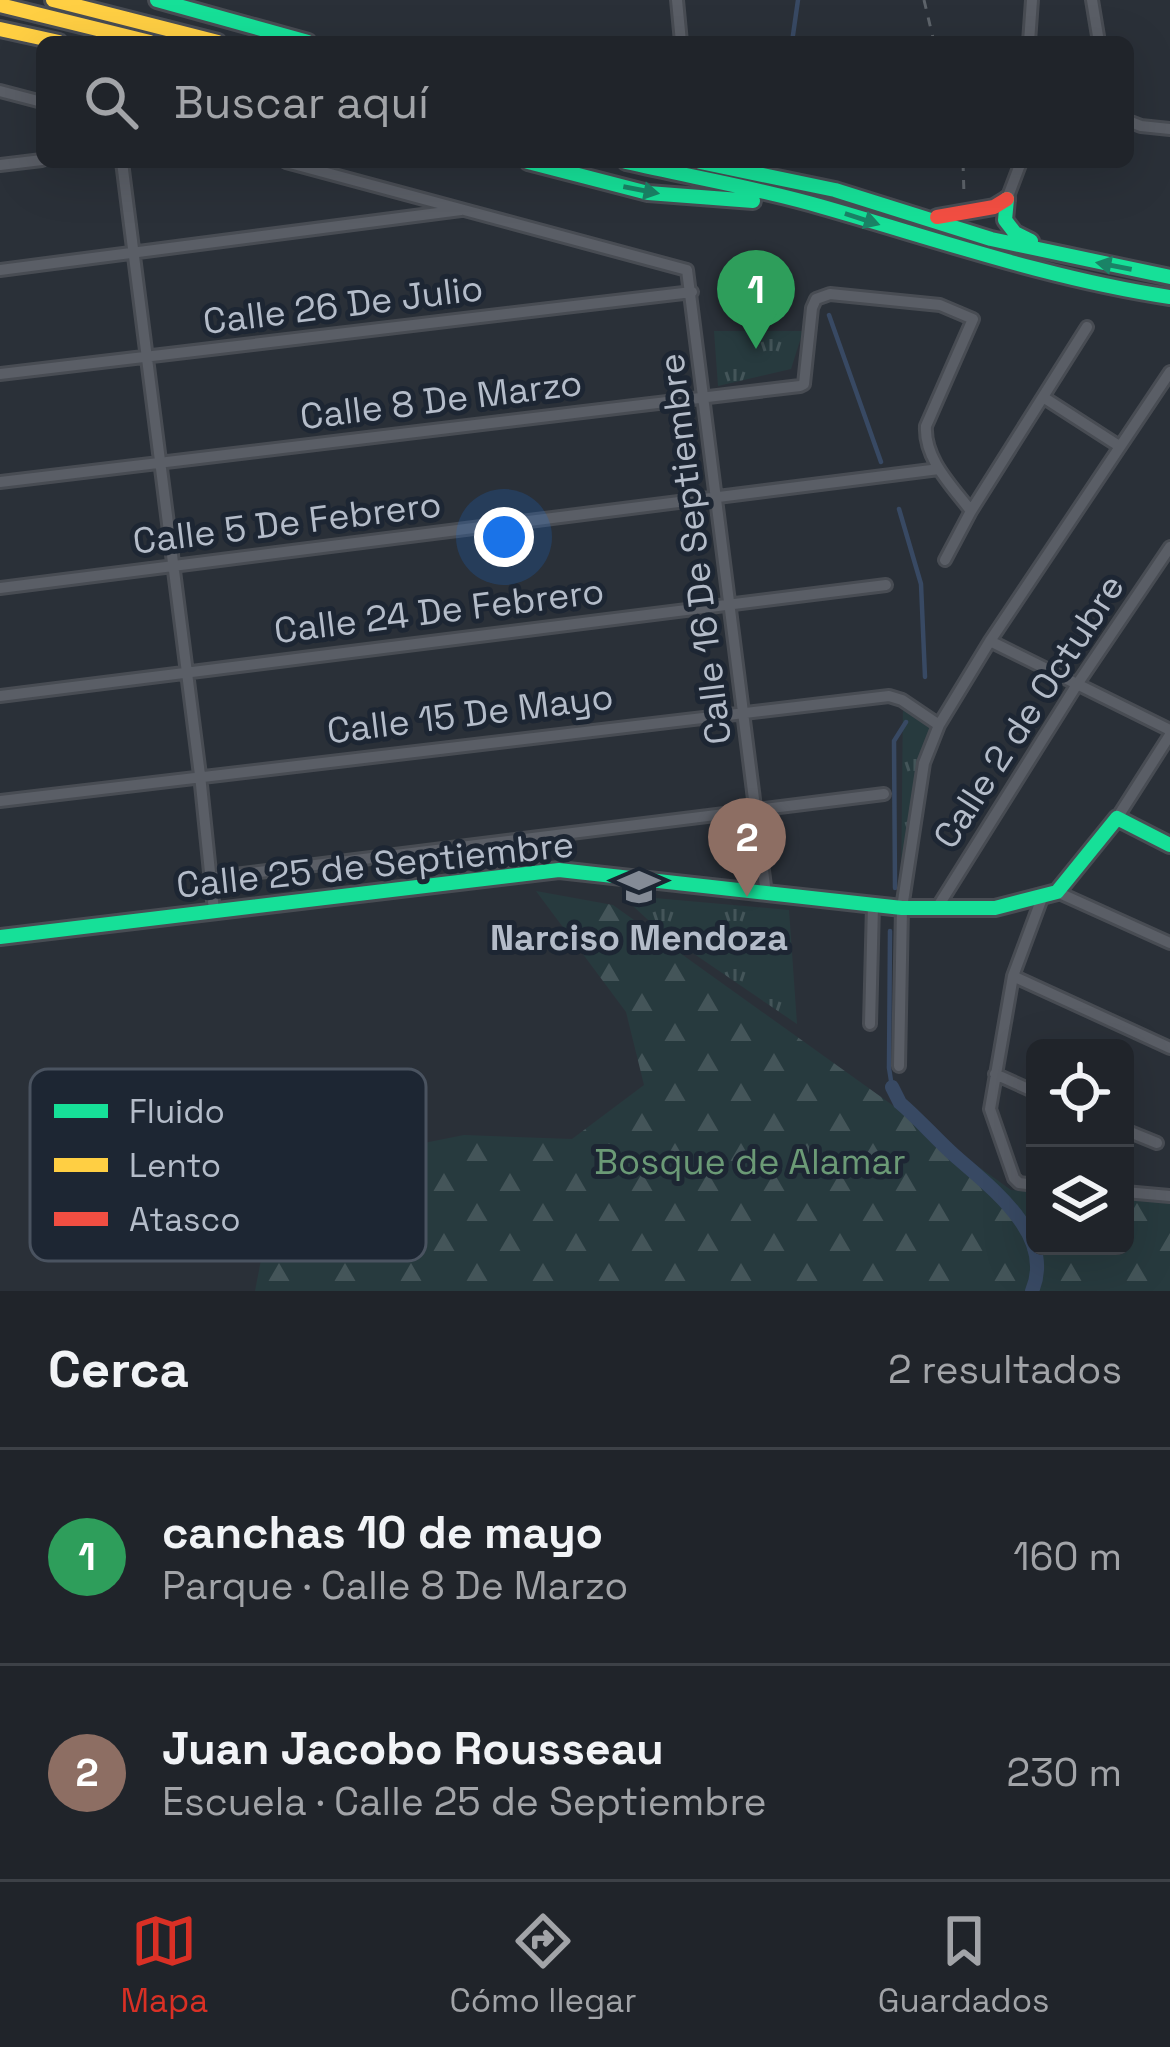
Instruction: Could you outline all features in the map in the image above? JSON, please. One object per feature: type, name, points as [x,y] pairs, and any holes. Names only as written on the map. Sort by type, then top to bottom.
[{"type":"main road","points":[[53,0],[194,36]]},
{"type":"main road","points":[[157,0],[286,36]]},
{"type":"main road","points":[[0,4],[126,36]]},
{"type":"main road","points":[[0,29],[36,37]]},
{"type":"main road","points":[[551,168],[648,193],[821,206]]},
{"type":"main road","points":[[653,168],[821,206],[959,250],[1170,297]]},
{"type":"main road","points":[[729,168],[835,190]]},
{"type":"main road","points":[[771,168],[922,218],[1059,255],[1170,278]]},
{"type":"main road","points":[[922,218],[964,214],[1007,200]]},
{"type":"main road","points":[[1007,200],[1005,220],[1015,232],[1059,255]]},
{"type":"main road","points":[[1049,895],[1117,818],[1170,844]]},
{"type":"main road","name":"Calle 25 de Septiembre","points":[[0,938],[560,870],[902,908],[994,908],[1049,895]]},
{"type":"street","points":[[677,0],[680,36]]},
{"type":"street","points":[[1029,36],[1032,0]]},
{"type":"street","points":[[1092,0],[1098,36]]},
{"type":"street","points":[[0,91],[36,100]]},
{"type":"street","points":[[1134,123],[1170,128]]},
{"type":"street","points":[[0,165],[36,161]]},
{"type":"street","points":[[123,168],[214,910]]},
{"type":"street","points":[[309,168],[466,209]]},
{"type":"street","points":[[1007,200],[1019,168]]},
{"type":"street","points":[[0,270],[466,209]]},
{"type":"street","name":"Calle 16 De Septiembre","points":[[466,209],[687,269],[766,894]]},
{"type":"street","name":"Calle 26 De Julio","points":[[0,374],[692,292]]},
{"type":"street","name":"Calle 8 De Marzo","points":[[0,482],[803,384],[812,308],[816,299],[830,294],[940,305],[974,320],[925,436],[939,469]]},
{"type":"street","points":[[945,560],[970,511],[1087,327]]},
{"type":"street","points":[[899,1066],[902,908],[924,763],[939,725],[990,641],[1170,372]]},
{"type":"street","points":[[1043,397],[1119,446]]},
{"type":"street","points":[[939,469],[970,511]]},
{"type":"street","name":"Calle 5 De Febrero","points":[[0,588],[939,469]]},
{"type":"street","name":"Calle 2 de Octubre","points":[[937,908],[1076,686],[1170,548]]},
{"type":"street","name":"Calle 24 De Febrero","points":[[0,696],[886,585]]},
{"type":"street","points":[[990,641],[1170,732],[1117,818]]},
{"type":"street","name":"Calle 15 De Mayo","points":[[0,801],[889,696],[939,725]]},
{"type":"street","name":"Calle 25 de Septiembre","points":[[211,878],[884,794]]},
{"type":"street","points":[[1026,1184],[1014,1178],[992,1120],[995,1074],[1013,976],[1049,895],[1170,943]]},
{"type":"street","points":[[870,1024],[873,904]]},
{"type":"street","points":[[1013,976],[1170,1048]]},
{"type":"street","points":[[995,1074],[1026,1088]]},
{"type":"street","points":[[1134,1133],[1157,1142]]},
{"type":"street","points":[[1134,1193],[1170,1196]]},
{"type":"path","points":[[924,0],[933,36]]},
{"type":"path","points":[[963,168],[964,214]]},
{"type":"green space","points":[[714,331],[803,331],[791,369],[718,386]]},
{"type":"green space","points":[[903,698],[938,722],[901,899]]},
{"type":"green space","name":"Bosque de Alamar","points":[[536,891],[613,905],[1011,1190],[1026,1191],[1026,1255],[1134,1255],[1134,1198],[1170,1200],[1170,1291],[255,1291],[261,1261],[426,1261],[426,1143],[464,1135],[572,1139],[644,1085],[626,1012]]},
{"type":"green space","points":[[621,895],[789,910],[797,1024],[659,930]]},
{"type":"waterway","points":[[793,36],[798,0]]},
{"type":"waterway","points":[[829,315],[881,462]]},
{"type":"waterway","points":[[899,509],[921,584],[925,677]]},
{"type":"waterway","points":[[895,888],[894,741],[906,722]]},
{"type":"waterway","points":[[890,931],[892,1087]]},
{"type":"waterway","points":[[892,1087],[900,1103],[1016,1214],[1035,1251],[1032,1291]]},
{"type":"traffic: fast","points":[[157,0],[286,36]]},
{"type":"traffic: fast","points":[[551,168],[648,193],[753,201]]},
{"type":"traffic: fast","points":[[655,168],[799,200],[1038,269],[1170,297]]},
{"type":"traffic: fast","points":[[729,168],[835,190],[991,239],[1170,277]]},
{"type":"traffic: fast","points":[[1007,199],[1005,220],[1015,233],[1031,241]]},
{"type":"traffic: fast","points":[[0,937],[559,870],[902,908],[995,908],[1057,892],[1117,818],[1170,845]]},
{"type":"traffic: slow","points":[[53,0],[194,36]]},
{"type":"traffic: slow","points":[[0,5],[126,36]]},
{"type":"traffic: slow","points":[[0,29],[36,37]]},
{"type":"traffic: jam","points":[[937,217],[994,207],[1007,199]]},
{"type":"place","name":"canchas 10 de mayo","points":[[756,349]]},
{"type":"place","name":"Narciso Mendoza","points":[[639,887]]},
{"type":"place","name":"Juan Jacobo Rousseau","points":[[747,897]]}]
